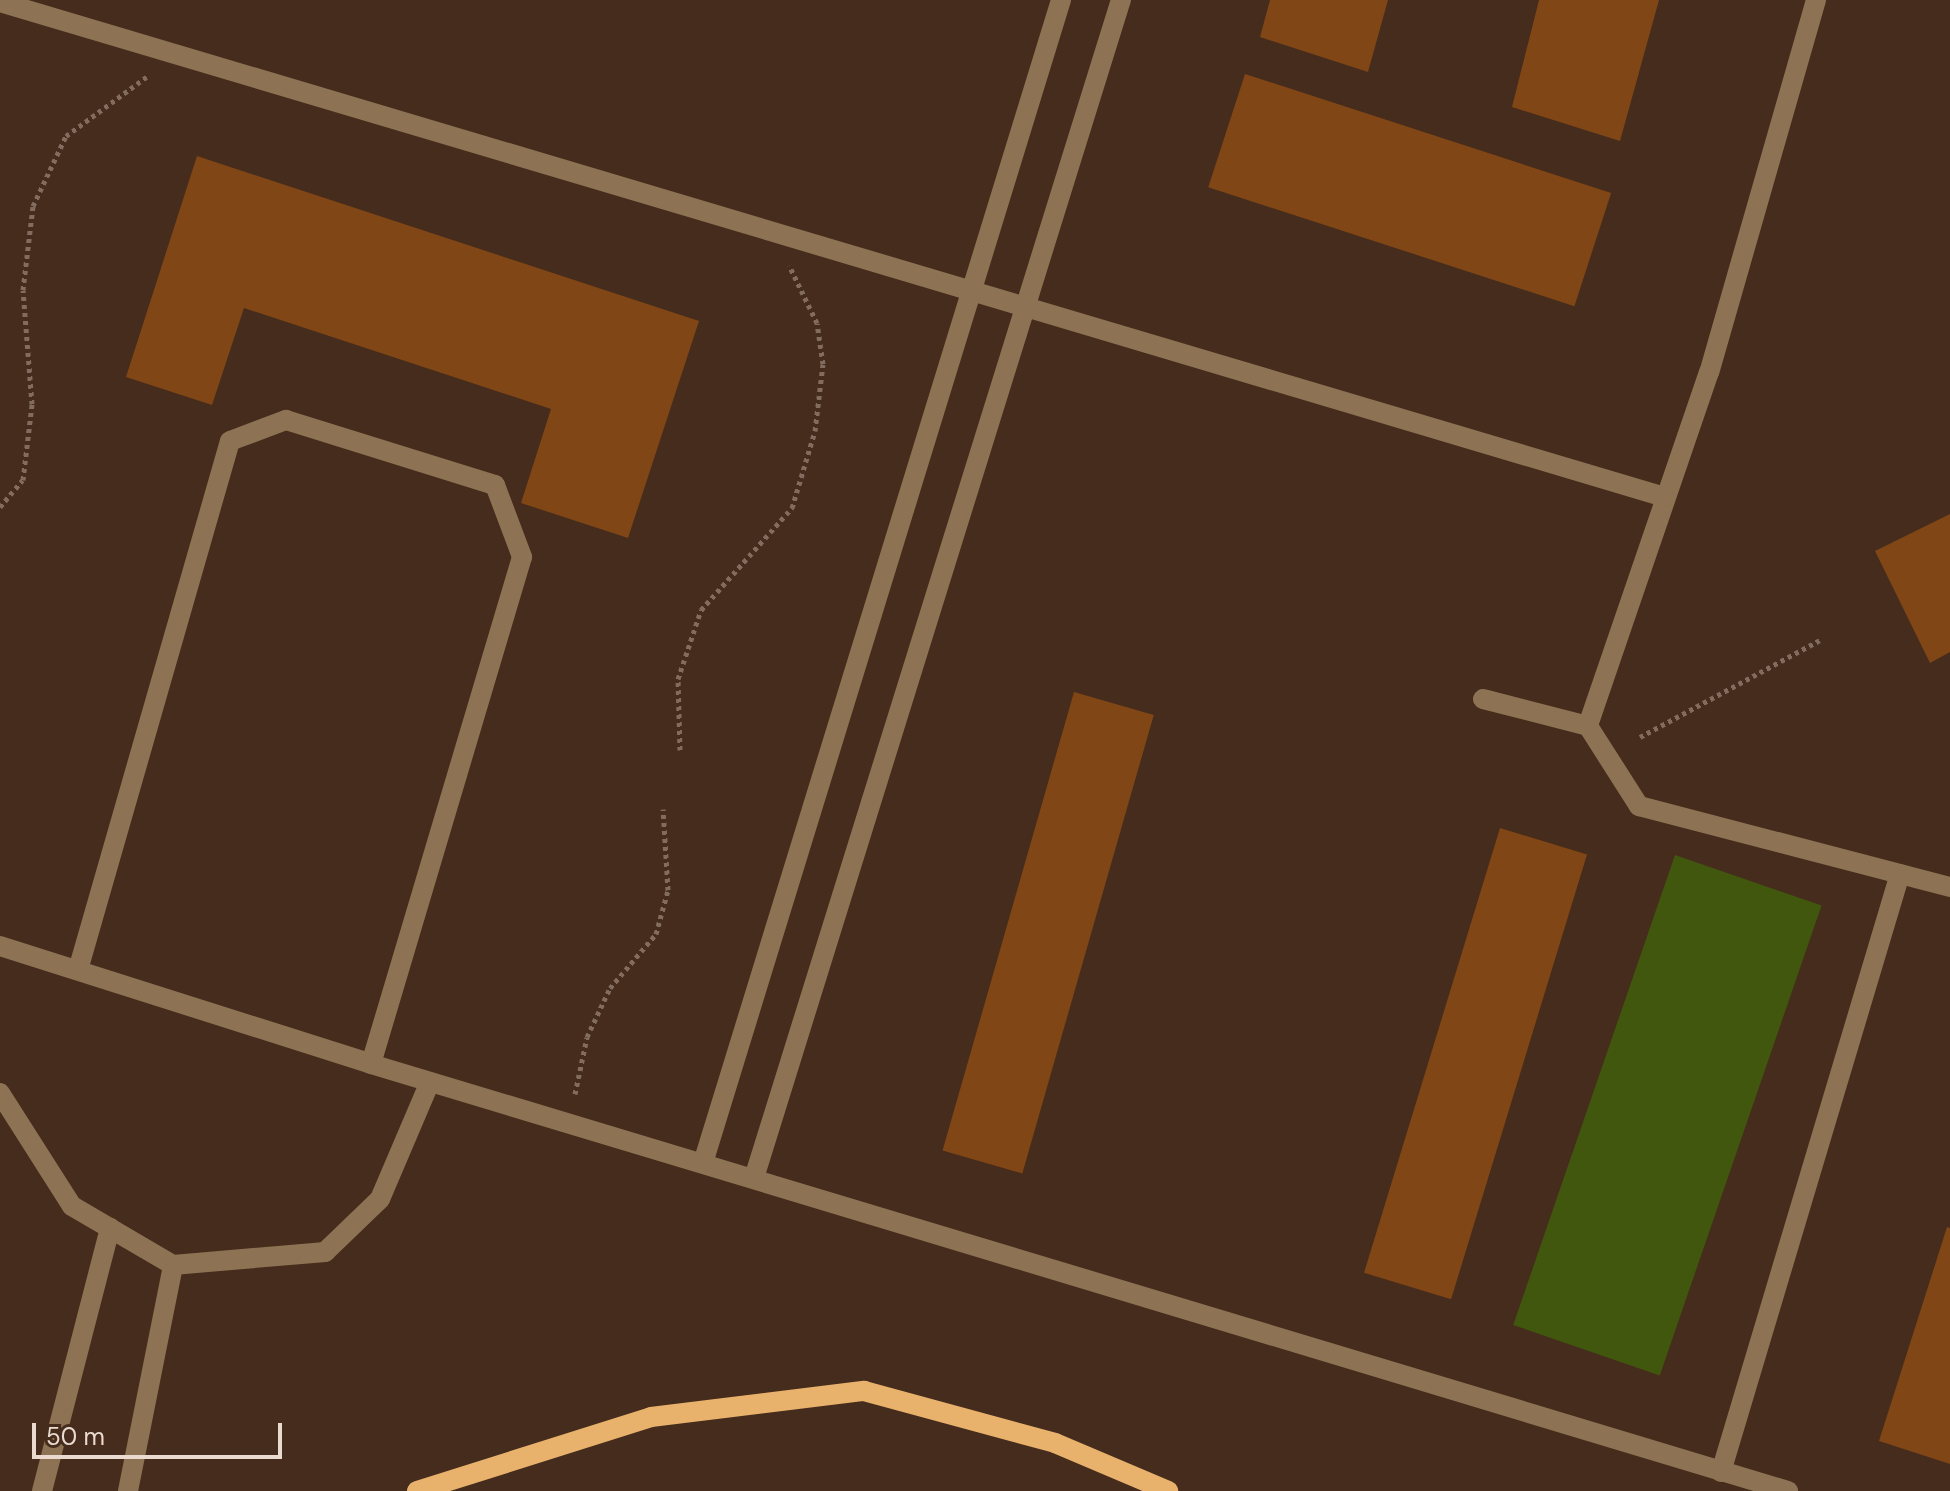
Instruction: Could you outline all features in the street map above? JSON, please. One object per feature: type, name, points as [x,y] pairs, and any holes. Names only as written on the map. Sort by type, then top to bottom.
[{"type":"main road","points":[[417,1491],[651,1417],[864,1391],[1055,1443],[1168,1491]]},
{"type":"lane","points":[[703,1163],[1061,0]]},
{"type":"lane","points":[[754,1178],[1028,308],[1121,0]]},
{"type":"lane","points":[[1588,726],[1709,372],[1816,0]]},
{"type":"lane","points":[[0,2],[1665,497]]},
{"type":"lane","points":[[78,970],[230,441],[286,420],[495,485],[522,557],[371,1064]]},
{"type":"lane","points":[[1483,699],[1588,726],[1639,806],[1950,887]]},
{"type":"lane","points":[[1721,1472],[1900,874]]},
{"type":"lane","points":[[0,946],[430,1082],[1788,1491]]},
{"type":"lane","points":[[0,1093],[72,1206],[173,1265],[325,1252],[380,1199],[430,1082]]},
{"type":"lane","points":[[42,1491],[110,1228]]},
{"type":"lane","points":[[128,1491],[173,1265]]},
{"type":"path","points":[[0,507],[23,480],[32,404],[23,290],[33,206],[66,136],[154,71]]},
{"type":"path","points":[[680,750],[678,679],[701,610],[792,508],[815,431],[823,364],[817,323],[785,255]]},
{"type":"path","points":[[1640,737],[1820,640]]},
{"type":"path","points":[[575,1094],[587,1037],[610,988],[656,934],[668,890],[663,809]]},
{"type":"green space","points":[[1675,855],[1822,905],[1660,1375],[1513,1325]]},
{"type":"building","points":[[1270,0],[1388,0],[1368,72],[1260,37]]},
{"type":"building","points":[[1539,0],[1659,0],[1620,141],[1512,107]]},
{"type":"building","points":[[1245,74],[1611,193],[1574,306],[1208,187]]},
{"type":"building","points":[[197,156],[699,321],[628,538],[521,503],[551,409],[244,308],[212,405],[126,377]]},
{"type":"building","points":[[1950,514],[1950,652],[1930,663],[1875,551]]},
{"type":"building","points":[[1074,692],[1154,715],[1022,1173],[943,1151]]},
{"type":"building","points":[[1500,828],[1587,855],[1451,1299],[1364,1273]]},
{"type":"building","points":[[1947,1227],[1950,1228],[1950,1464],[1879,1441]]}]
